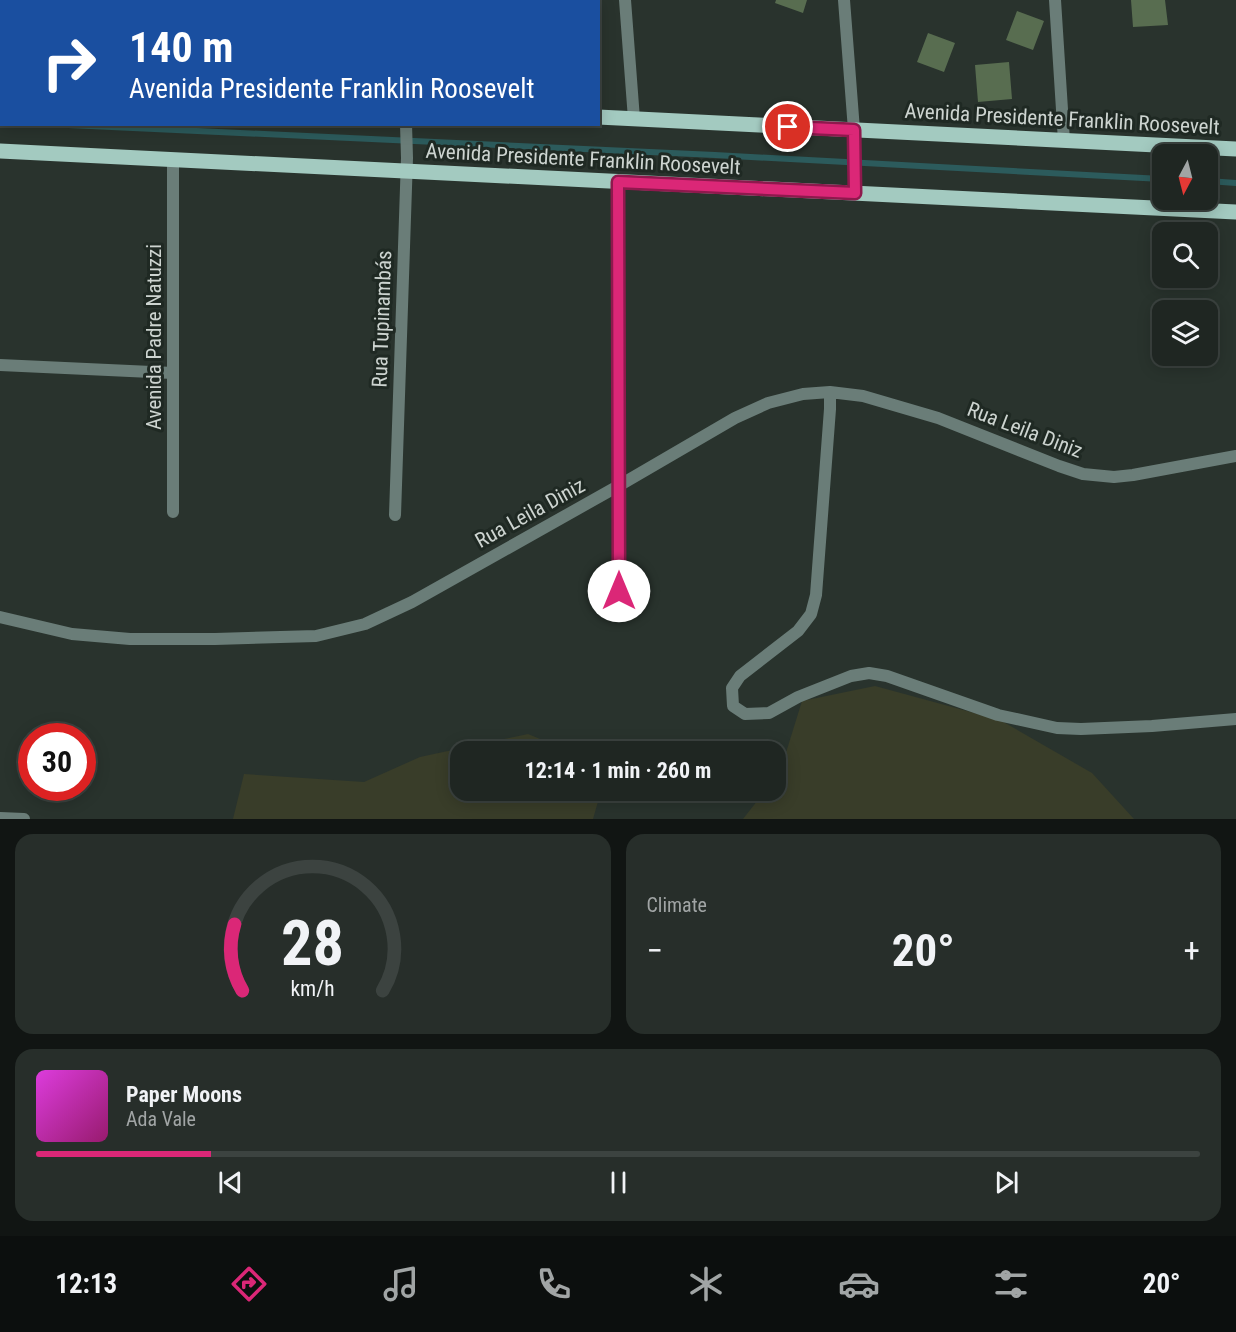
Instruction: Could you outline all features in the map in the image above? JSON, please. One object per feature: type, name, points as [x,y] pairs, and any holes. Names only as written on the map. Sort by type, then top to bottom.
[{"type":"main road","name":"Avenida Presidente Franklin Roosevelt","points":[[600,117],[1236,149]]},
{"type":"main road","name":"Avenida Presidente Franklin Roosevelt","points":[[0,151],[173,161],[407,165],[618,182],[1236,212]]},
{"type":"street","points":[[625,0],[634,119]]},
{"type":"street","points":[[844,0],[854,130],[855,193]]},
{"type":"street","points":[[1054,0],[1064,141]]},
{"type":"street","name":"Rua Tupinambás","points":[[396,515],[407,165],[406,129]]},
{"type":"street","name":"Avenida Padre Natuzzi","points":[[173,161],[173,512]]},
{"type":"street","points":[[618,182],[619,591]]},
{"type":"street","points":[[0,364],[173,373]]},
{"type":"street","points":[[830,392],[816,595],[811,614],[798,631],[740,676],[732,688],[733,706],[745,714],[769,713],[798,697],[851,676],[869,673],[886,676],[998,715],[1057,728],[1152,726],[1236,719]]},
{"type":"street","name":"Rua Leila Diniz","points":[[0,617],[72,634],[130,639],[316,636],[365,624],[412,602],[735,418],[768,403],[803,394],[830,392],[863,396],[938,418],[1083,474],[1114,477],[1133,475],[1236,456]]},
{"type":"street","points":[[0,818],[24,819]]},
{"type":"green space","points":[[875,686],[1000,720],[1092,773],[1134,819],[743,819],[757,801],[786,801],[786,753],[802,701]]},
{"type":"green space","points":[[528,734],[545,741],[495,741]]},
{"type":"green space","points":[[450,751],[450,801],[598,801],[593,819],[233,819],[244,774],[364,782],[420,757]]},
{"type":"building","points":[[776,0],[807,0],[803,13],[775,3]]},
{"type":"building","points":[[1131,0],[1165,0],[1168,25],[1133,27]]},
{"type":"building","points":[[1017,11],[1044,21],[1033,50],[1006,40]]},
{"type":"building","points":[[928,33],[955,43],[944,72],[917,62]]},
{"type":"building","points":[[1009,62],[1012,99],[978,102],[975,65]]},
{"type":"waterway","points":[[90,126],[715,155],[1152,178]]},
{"type":"waterway","points":[[1218,182],[1236,183]]},
{"type":"route","points":[[619,591],[618,182],[855,193],[854,130],[788,127]]}]
